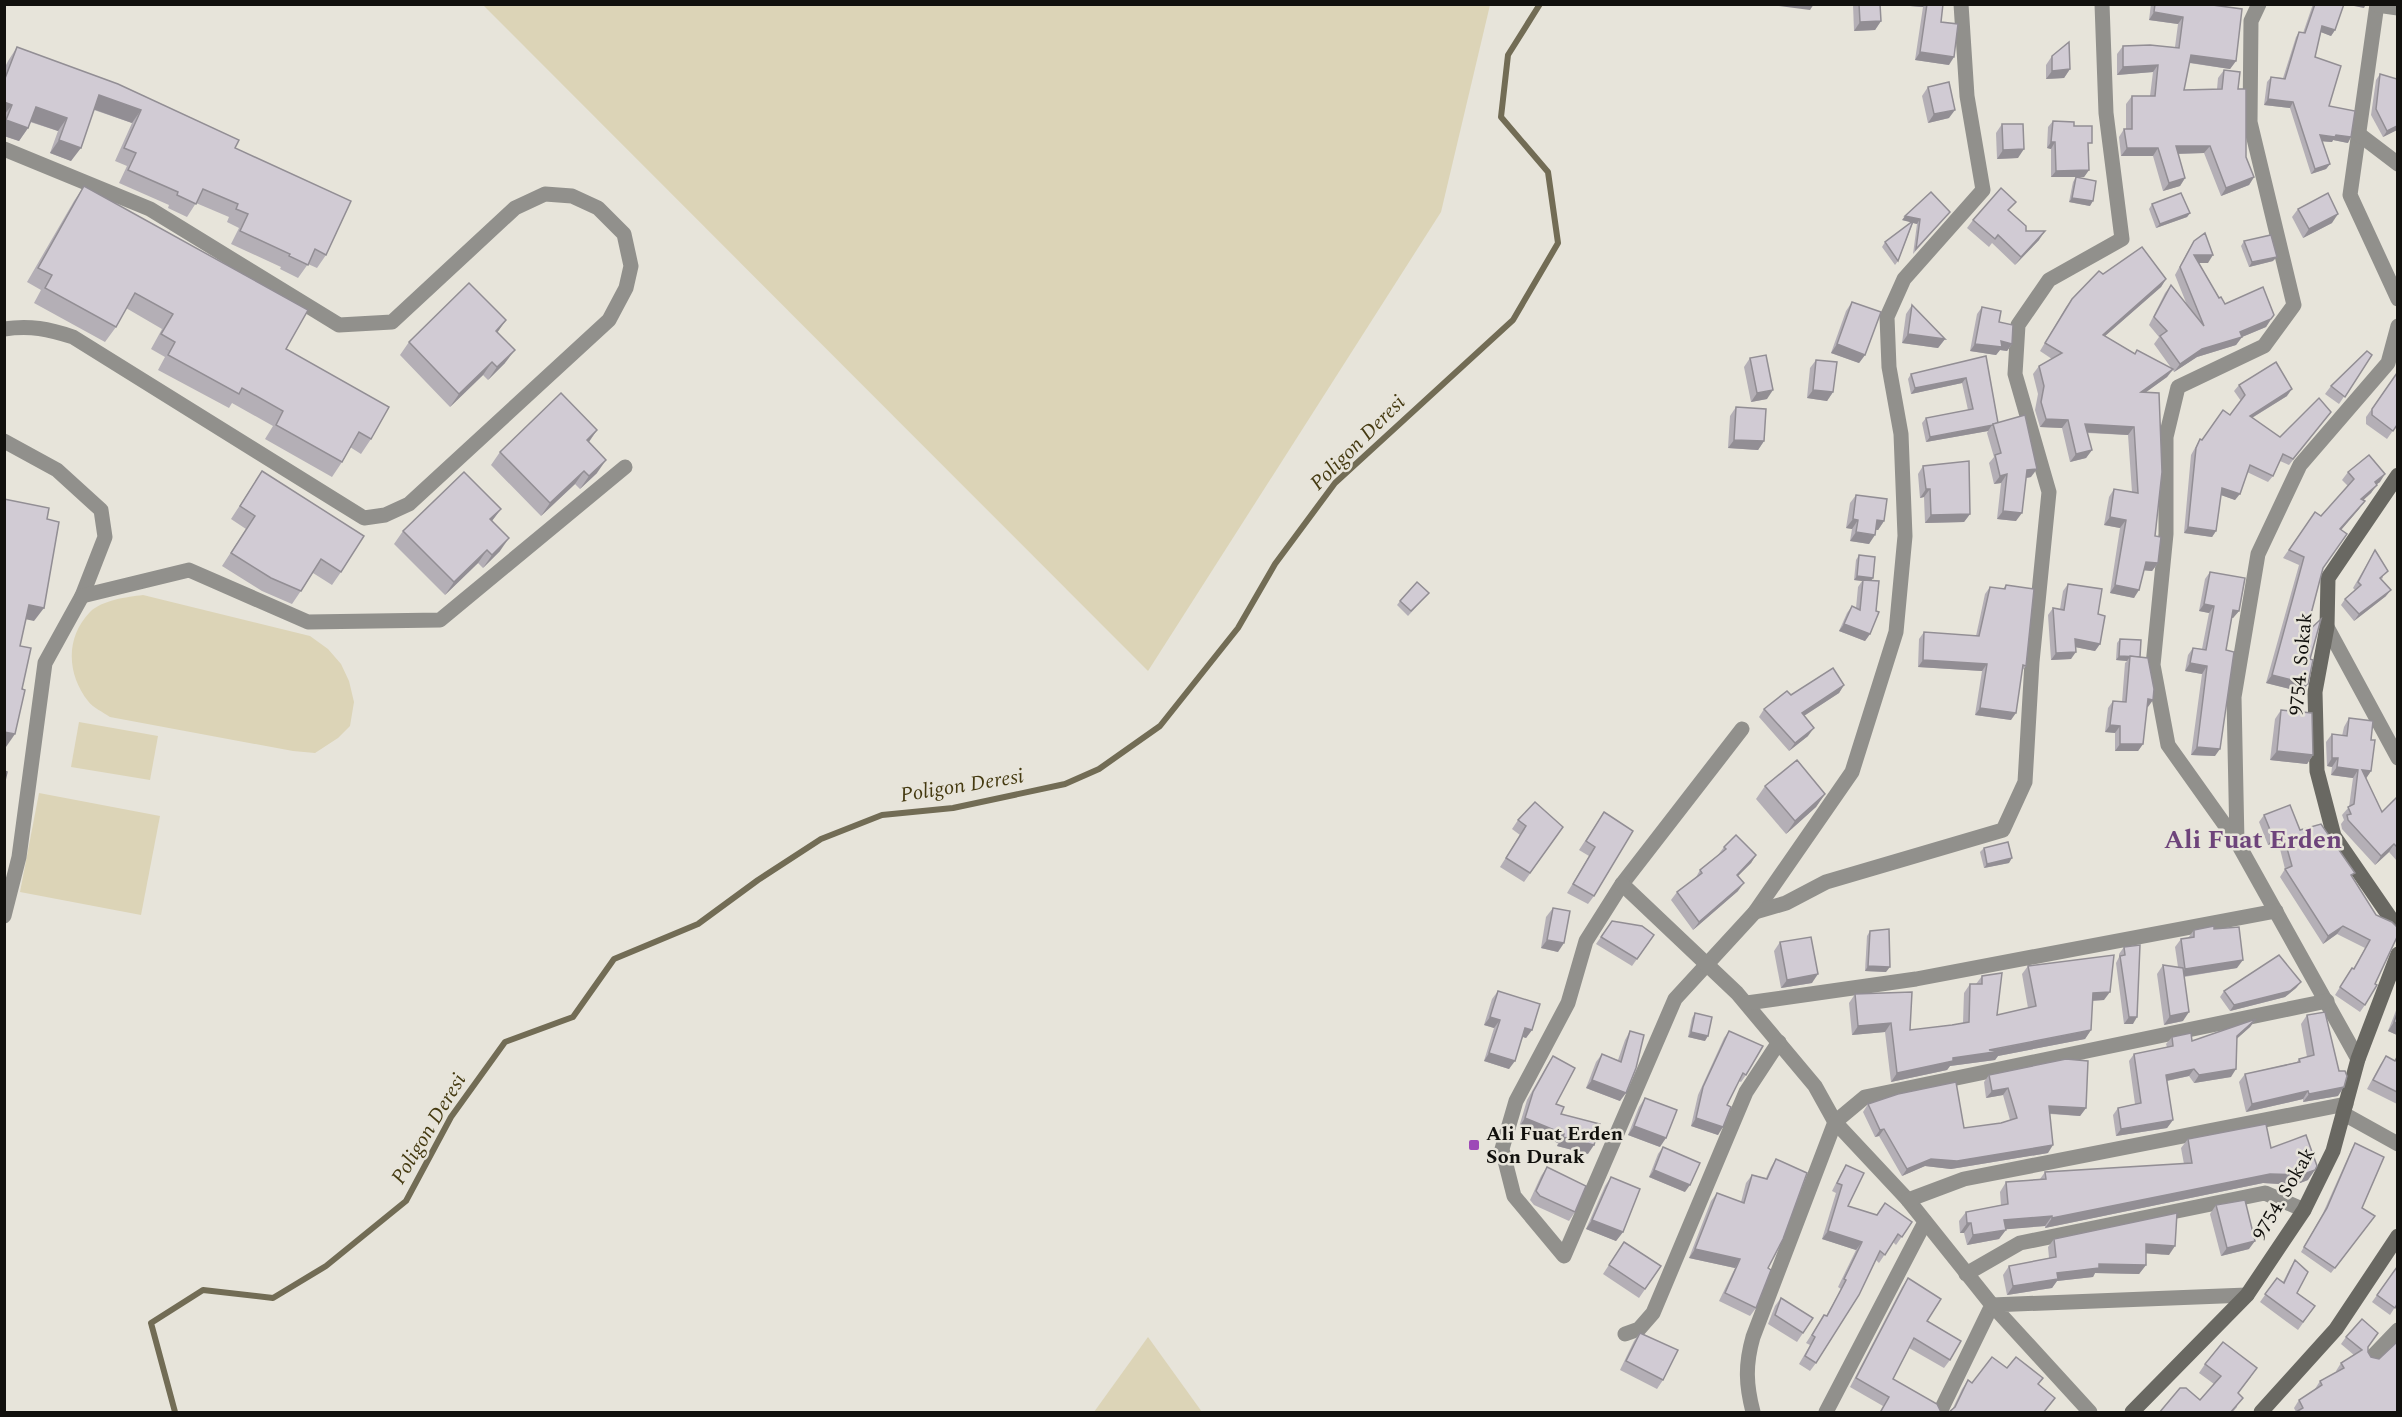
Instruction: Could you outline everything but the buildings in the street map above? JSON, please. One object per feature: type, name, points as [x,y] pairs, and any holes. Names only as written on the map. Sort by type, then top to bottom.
[{"type":"street","points":[[1742,729],[1622,884],[1586,941],[1568,1003],[1516,1101],[1502,1149],[1515,1196],[1564,1256],[1675,999],[1755,912],[1852,772],[1896,632],[1905,536],[1901,434],[1889,367],[1887,317],[1904,279],[1983,190],[1967,96],[1961,4]]},
{"type":"street","points":[[1755,912],[1786,903],[1826,882],[2003,830],[2025,782],[2032,662],[2049,492],[2015,374],[2018,325],[2049,280],[2122,239],[2106,113],[2102,4]]},
{"type":"street","points":[[2259,4],[2251,21],[2250,122],[2294,305],[2264,346],[2178,387],[2166,437],[2166,534],[2153,665],[2168,746],[2237,842],[2358,1059]]},
{"type":"street","points":[[2397,8],[2377,5],[2350,195],[2397,298]]},
{"type":"street","points":[[2360,135],[2397,164]]},
{"type":"street","points":[[4,149],[150,209],[339,325],[392,322],[515,208],[544,194],[572,196],[598,208],[624,234],[632,266],[626,288],[609,320],[409,504],[385,515],[364,518],[73,337],[46,328],[24,326],[4,329]]},
{"type":"street","points":[[2237,842],[2234,697],[2258,554],[2300,465],[2388,363],[2397,326]]},
{"type":"street","points":[[4,441],[57,470],[101,510],[105,537],[82,596],[45,663],[19,856],[4,916]]},
{"type":"street","points":[[82,596],[189,570],[308,622],[440,620],[625,467]]},
{"type":"street","name":"9754. Sokak","points":[[2397,476],[2328,579],[2327,627],[2315,692],[2317,771],[2334,836],[2397,929]]},
{"type":"street","points":[[2327,627],[2397,758]]},
{"type":"street","points":[[1622,884],[1747,1003],[1815,1086],[1835,1122],[1908,1200],[1966,1274],[2083,1410]]},
{"type":"street","points":[[1747,1003],[1916,979],[2276,911]]},
{"type":"street","name":"9754. Sokak","points":[[2132,1413],[2247,1294],[2304,1210],[2333,1151],[2358,1059],[2397,954]]},
{"type":"street","points":[[1753,1413],[1746,1386],[1746,1364],[1753,1338],[1835,1122],[1865,1097],[2326,1001]]},
{"type":"street","points":[[1625,1334],[1639,1329],[1653,1313],[1746,1092],[1779,1042]]},
{"type":"street","points":[[1908,1200],[1965,1179],[2345,1109],[2397,1144]]},
{"type":"street","points":[[1966,1274],[2020,1243],[2265,1193],[2304,1210]]},
{"type":"street","points":[[1826,1413],[1925,1222]]},
{"type":"street","points":[[2261,1413],[2336,1329],[2396,1243]]},
{"type":"street","points":[[1992,1305],[2247,1294]]},
{"type":"street","points":[[1940,1413],[1992,1305]]},
{"type":"street","points":[[2372,1357],[2397,1330]]},
{"type":"shaded area","points":[[483,5],[1490,5],[1441,212],[1148,671]]},
{"type":"shaded area","points":[[143,595],[310,636],[328,649],[341,664],[349,681],[354,702],[350,726],[338,738],[315,753],[293,751],[110,717],[98,710],[88,701],[76,679],[72,656],[76,633],[82,622],[95,608],[115,600]]},
{"type":"shaded area","points":[[79,722],[158,736],[150,780],[71,767]]},
{"type":"shaded area","points":[[39,793],[160,816],[141,915],[20,892]]},
{"type":"shaded area","points":[[1148,1337],[1202,1412],[1094,1412]]},
{"type":"waterway","name":"Poligon Deresi","points":[[175,1412],[151,1323],[203,1290],[273,1298],[326,1266],[406,1201],[451,1117],[505,1042],[573,1017],[614,959],[698,924],[758,880],[821,839],[882,815],[953,808],[1065,784],[1099,769],[1160,726],[1238,628],[1275,564],[1335,483],[1513,320],[1558,243],[1548,172],[1501,117],[1508,55],[1540,4]]},
{"type":"place","name":"Ali Fuat Erden Son Durak","points":[[1474,1145]]},
{"type":"district","name":"Ali Fuat Erden","points":[[2253,840]]}]
